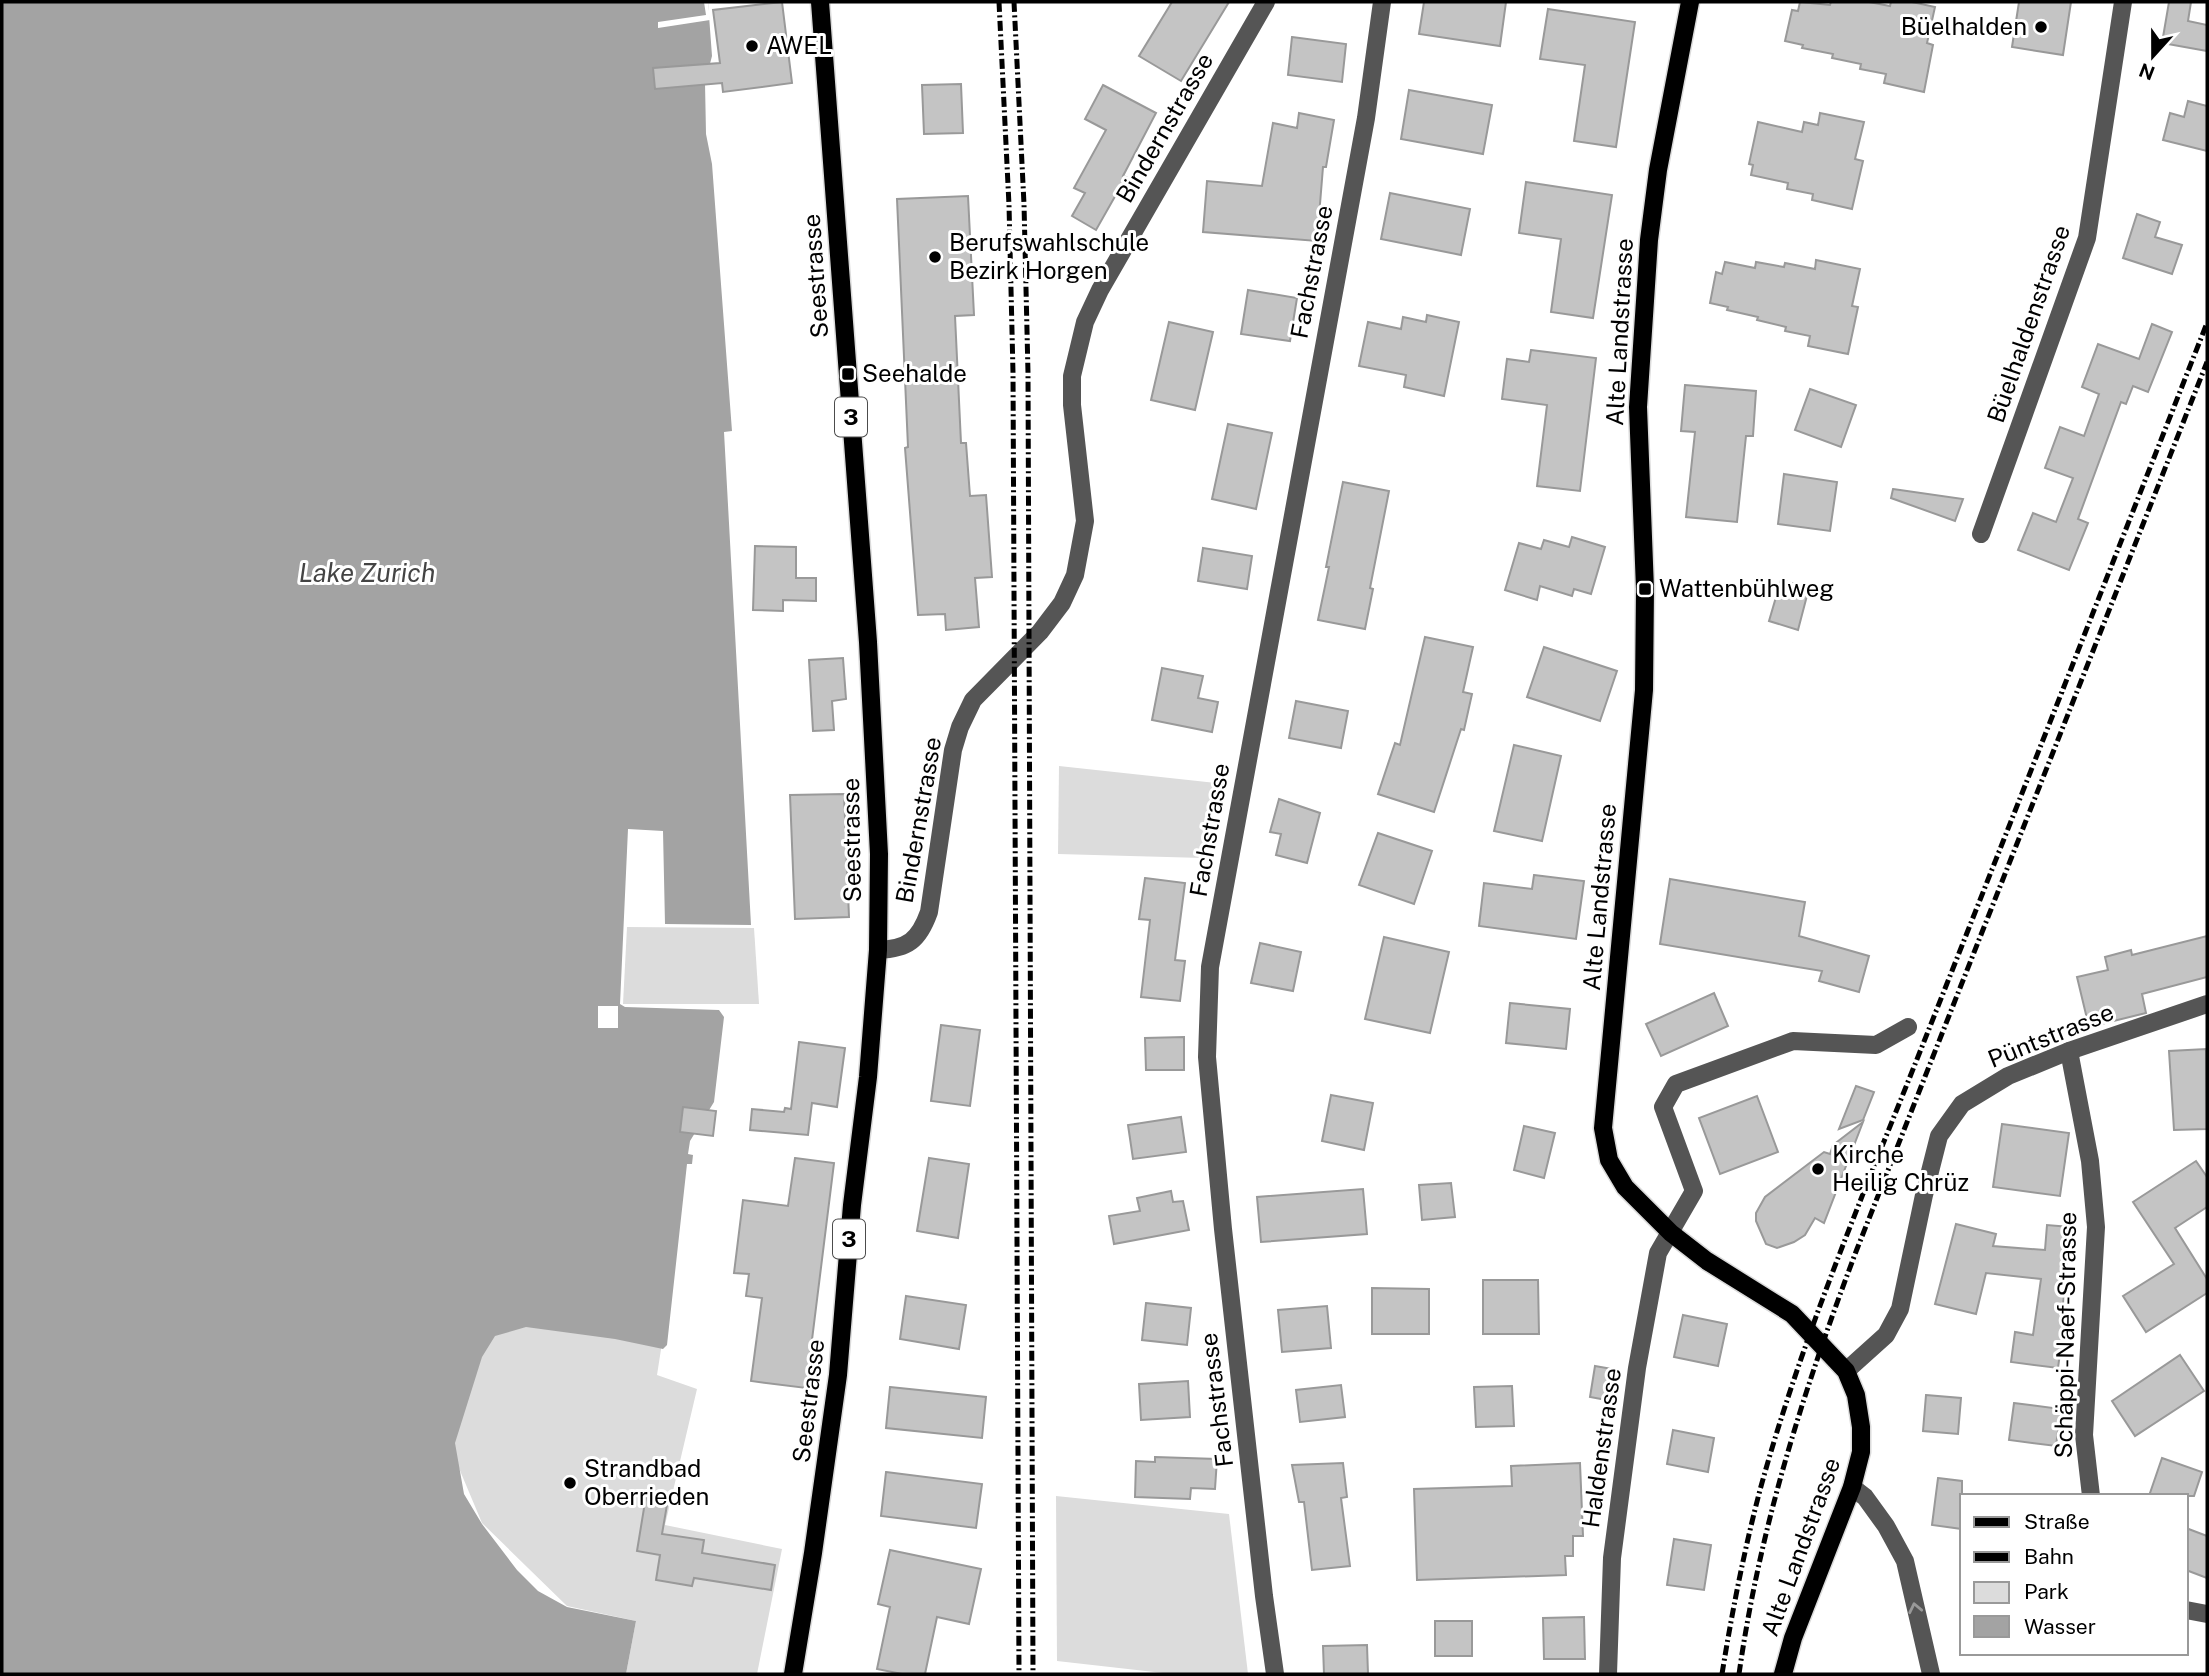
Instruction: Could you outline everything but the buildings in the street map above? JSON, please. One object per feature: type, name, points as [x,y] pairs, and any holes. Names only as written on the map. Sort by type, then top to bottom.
[{"type":"main road","name":"Seestrasse","points":[[793,1674],[838,1375],[852,1205],[868,1077],[878,950],[880,855],[868,642],[820,2]]},
{"type":"main road","name":"Alte Landstrasse","points":[[1690,2],[1658,170],[1649,240],[1638,407],[1645,589],[1644,690],[1603,1128],[1609,1160],[1625,1187],[1671,1233],[1707,1261],[1792,1314],[1846,1371],[1856,1395],[1861,1427],[1861,1452],[1852,1487],[1793,1638],[1783,1674]]},
{"type":"street","name":"Bindernstrasse","points":[[878,950],[905,946],[923,931],[929,912],[953,750],[973,700],[1040,632],[1062,603],[1075,575],[1085,521],[1072,405],[1072,376],[1085,322],[1100,290],[1266,2]]},
{"type":"street","name":"Fachstrasse","points":[[1275,1674],[1222,1216],[1207,1057],[1210,967],[1366,118],[1382,2]]},
{"type":"street","name":"Büelhaldenstrasse","points":[[1981,534],[2087,238],[2123,2]]},
{"type":"street","name":"Püntstrasse","points":[[1846,1371],[1886,1335],[1900,1309],[1939,1136],[1962,1104],[2008,1076],[2069,1051],[2207,1004]]},
{"type":"street","name":"Haldenstrasse","points":[[1608,1674],[1612,1558],[1637,1368],[1658,1253],[1694,1191],[1663,1107],[1676,1084],[1793,1041],[1876,1045],[1908,1027]]},
{"type":"street","name":"Schäppi-Naef-Strasse","points":[[2069,1051],[2090,1161],[2096,1227],[2084,1435],[2091,1494]]},
{"type":"street","points":[[1852,1487],[1865,1497],[1886,1526],[1905,1561],[1931,1674]]},
{"type":"street","points":[[2188,1610],[2207,1614]]},
{"type":"green space","points":[[1059,766],[1216,783],[1203,858],[1058,854]]},
{"type":"green space","points":[[627,927],[754,928],[759,1004],[623,1004]]},
{"type":"green space","name":"Strandbad Oberrieden","points":[[489,1321],[662,1343],[657,1375],[697,1389],[665,1525],[782,1549],[757,1674],[626,1674],[636,1621],[567,1606],[482,1523],[448,1442]]},
{"type":"green space","points":[[1056,1496],[1229,1514],[1248,1674],[1172,1674],[1057,1661]]},
{"type":"water","name":"Lake Zurich","points":[[2,2],[708,2],[712,56],[705,83],[706,134],[712,164],[732,431],[724,432],[751,925],[665,924],[663,831],[628,829],[620,1004],[625,1007],[719,1010],[724,1017],[714,1102],[690,1141],[688,1154],[693,1155],[692,1164],[687,1164],[667,1345],[663,1349],[615,1339],[526,1327],[495,1336],[482,1357],[455,1443],[464,1494],[482,1524],[517,1570],[538,1591],[567,1607],[636,1621],[626,1674],[2,1674]]},
{"type":"pier","name":"AWEL","points":[[704,2],[708,2],[710,20],[658,28],[658,22],[706,15]]},
{"type":"pier","points":[[598,1006],[618,1006],[618,1028],[598,1028]]},
{"type":"railway","points":[[999,2],[1009,205],[1013,373],[1019,1674]]},
{"type":"railway","points":[[1014,2],[1024,204],[1028,373],[1033,1674]]},
{"type":"railway","points":[[1722,1674],[1760,1490],[1796,1373],[1860,1200],[2207,323]]},
{"type":"railway","points":[[1739,1674],[1772,1511],[1819,1354],[1857,1249],[2207,362]]},
{"type":"place","name":"Büelhalden","points":[[2041,27]]},
{"type":"place","name":"AWEL","points":[[752,46]]},
{"type":"place","name":"Berufswahlschule Bezirk Horgen","points":[[935,257]]},
{"type":"place","name":"Seehalde","points":[[848,374]]},
{"type":"place","name":"Wattenbühlweg","points":[[1645,589]]},
{"type":"place","name":"Kirche Heilig Chrüz","points":[[1818,1169]]},
{"type":"place","name":"Strandbad Oberrieden","points":[[570,1483]]}]
